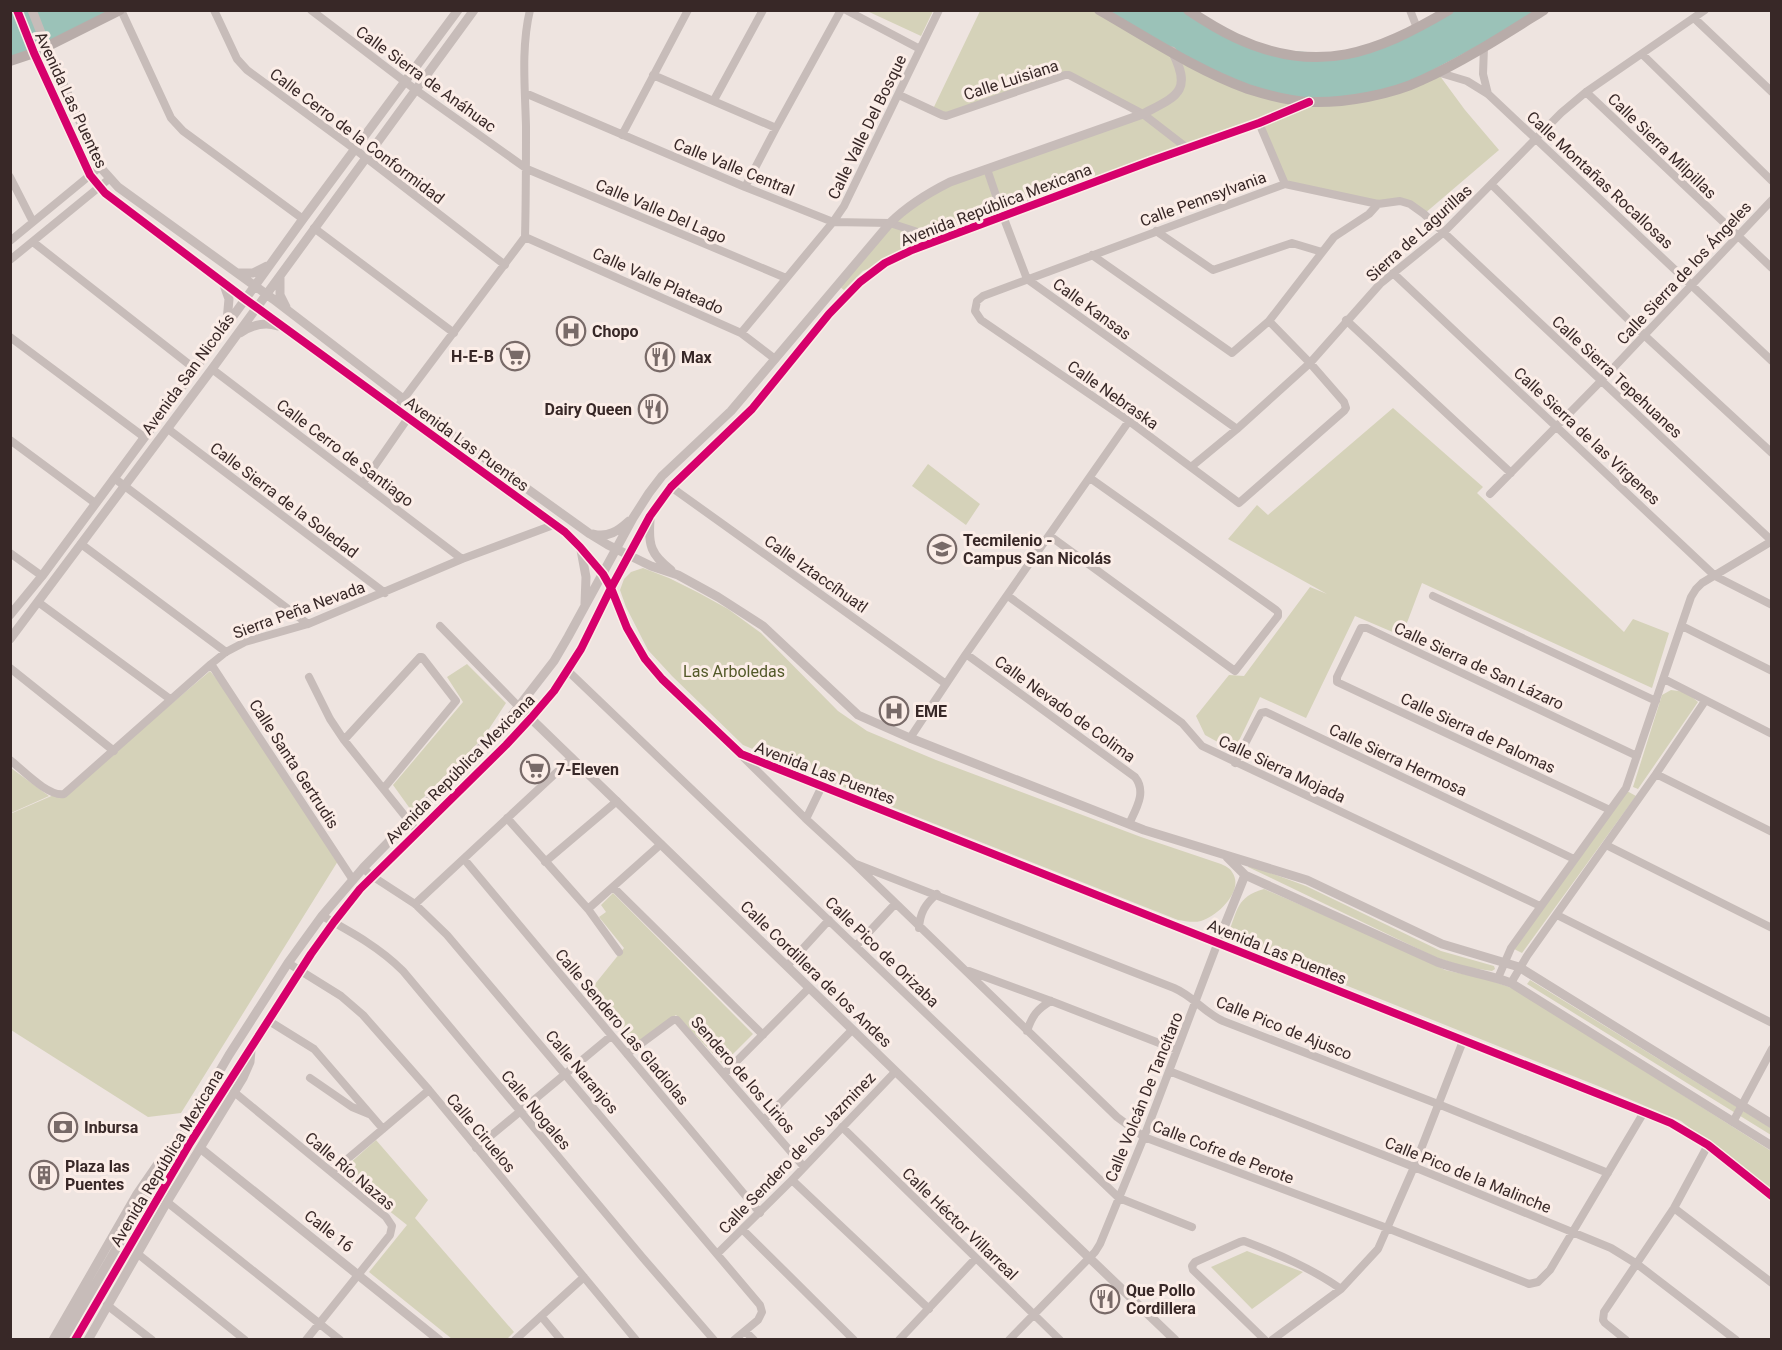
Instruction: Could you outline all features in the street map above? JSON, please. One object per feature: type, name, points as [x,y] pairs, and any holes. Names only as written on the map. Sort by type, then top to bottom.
[{"type":"main road","points":[[10,61],[45,42],[121,10]]},
{"type":"main road","points":[[1099,10],[1209,72],[1266,94],[1309,102],[1355,98],[1395,90],[1421,81],[1484,47],[1544,10]]},
{"type":"main road","points":[[1188,10],[1235,38],[1266,50],[1296,57],[1321,58],[1347,55],[1375,47],[1417,28],[1432,16],[1449,10]]},
{"type":"street","name":"Avenida Las Puentes","points":[[17,10],[90,175],[100,188],[223,283],[556,524],[603,574],[627,628],[645,659],[662,680],[741,754],[1644,1112],[1708,1145],[1772,1196]]},
{"type":"street","name":"Avenida Las Puentes","points":[[32,10],[100,167],[118,187],[590,534],[629,556],[678,575],[764,626],[861,717],[1129,824],[1306,880],[1442,944],[1519,967],[1772,1124]]},
{"type":"street","points":[[121,10],[171,118],[183,131],[303,219]]},
{"type":"street","name":"Calle Cerro de la Conformidad","points":[[214,10],[242,66],[356,150],[505,265]]},
{"type":"street","name":"Calle Sierra de Anáhuac","points":[[311,10],[405,82],[527,169]]},
{"type":"street","name":"Avenida San Nicolás","points":[[10,615],[42,576],[458,10]]},
{"type":"street","name":"Avenida San Nicolás","points":[[10,639],[168,429],[474,10]]},
{"type":"street","points":[[396,409],[525,237],[526,39],[530,10]]},
{"type":"street","points":[[622,135],[688,10]]},
{"type":"street","points":[[714,100],[763,10]]},
{"type":"street","points":[[745,187],[841,10]]},
{"type":"street","points":[[846,10],[920,49]]},
{"type":"street","name":"Calle Valle Del Bosque","points":[[741,333],[833,222],[848,198],[939,10]]},
{"type":"street","points":[[1410,10],[1417,28]]},
{"type":"street","name":"Sierra de Lagurillas","points":[[1191,467],[1310,363],[1380,284],[1444,232],[1561,113],[1586,92],[1705,10]]},
{"type":"street","points":[[1694,18],[1772,92]]},
{"type":"street","points":[[1484,47],[1483,74],[1488,94]]},
{"type":"street","name":"Avenida República Mexicana","points":[[75,1340],[159,1186],[171,1155],[229,1055],[288,963],[352,880],[499,731],[519,707],[554,661],[633,518],[663,476],[731,411],[904,209],[932,191],[1143,114],[1172,99],[1180,90],[1182,78],[1172,51]]},
{"type":"street","points":[[1642,54],[1772,181]]},
{"type":"street","name":"Calle Montañas Rocallosas","points":[[1437,72],[1467,81],[1488,94],[1772,361]]},
{"type":"street","points":[[653,75],[776,128]]},
{"type":"street","name":"Calle Luisiana","points":[[899,95],[946,116],[1066,75],[1072,76],[1143,114],[1187,148]]},
{"type":"street","name":"Calle Sierra Milpillas","points":[[1586,92],[1772,268]]},
{"type":"street","name":"Calle Valle Central","points":[[525,93],[833,222],[890,223],[939,239]]},
{"type":"street","name":"Avenida República Mexicana","points":[[63,1340],[159,1186],[190,1143],[334,922],[372,876],[531,718],[568,671],[650,516],[671,487],[752,409],[829,314],[860,282],[899,255],[1258,123],[1309,102]]},
{"type":"street","points":[[1258,123],[1285,184]]},
{"type":"street","points":[[10,241],[100,167]]},
{"type":"street","name":"Calle Valle Del Lago","points":[[527,169],[786,278]]},
{"type":"street","points":[[987,170],[1027,279]]},
{"type":"street","points":[[10,177],[33,222]]},
{"type":"street","points":[[10,260],[109,179]]},
{"type":"street","name":"Calle Pennsylvania","points":[[975,308],[977,301],[983,296],[1285,184],[1378,204],[1405,202],[1417,208],[1444,232]]},
{"type":"street","points":[[1492,185],[1644,335],[1772,453]]},
{"type":"street","name":"Calle Sierra de los Ángeles","points":[[1490,494],[1601,381],[1772,200]]},
{"type":"street","points":[[1092,255],[1231,353],[1269,321],[1334,237],[1369,214],[1378,204]]},
{"type":"street","points":[[314,228],[454,333]]},
{"type":"street","points":[[1156,231],[1213,270],[1292,243],[1322,252]]},
{"type":"street","name":"Calle Sierra Tepehuanes","points":[[1444,232],[1771,541]]},
{"type":"street","name":"Calle Valle Plateado","points":[[525,237],[741,333],[775,359]]},
{"type":"street","points":[[33,242],[195,369]]},
{"type":"street","points":[[236,273],[254,273],[269,265]]},
{"type":"street","name":"Calle Sierra de las Vírgenes","points":[[1393,273],[1715,576],[1772,605]]},
{"type":"street","points":[[281,274],[280,295],[289,311]]},
{"type":"street","name":"Calle Kansas","points":[[1027,279],[1237,429]]},
{"type":"street","points":[[223,283],[229,299],[225,328]]},
{"type":"street","name":"Calle Nebraska","points":[[975,308],[981,320],[1129,422],[1239,503],[1346,408],[1344,402],[1310,363]]},
{"type":"street","points":[[1346,320],[1511,473]]},
{"type":"street","points":[[1269,321],[1310,363]]},
{"type":"street","points":[[236,336],[251,326],[262,323],[286,328]]},
{"type":"street","points":[[10,337],[144,437]]},
{"type":"street","name":"Calle Cerro de Santiago","points":[[212,369],[462,559]]},
{"type":"street","points":[[363,483],[408,418]]},
{"type":"street","points":[[910,738],[966,654],[1129,422]]},
{"type":"street","name":"Calle Sierra de la Soledad","points":[[168,429],[385,593]]},
{"type":"street","points":[[425,430],[438,433],[486,467],[492,463]]},
{"type":"street","points":[[10,440],[94,503]]},
{"type":"street","points":[[114,478],[308,624]]},
{"type":"street","points":[[1050,536],[1235,671],[1278,616],[1278,612],[1090,478]]},
{"type":"street","name":"Calle Iztaccíhuatl","points":[[671,487],[946,684]]},
{"type":"street","points":[[650,516],[651,548],[662,563],[678,575]]},
{"type":"street","points":[[590,534],[610,535],[633,518]]},
{"type":"street","name":"Sierra Peña Nevada","points":[[10,760],[45,788],[56,794],[64,794],[226,652],[261,636],[308,624],[462,559],[556,524]]},
{"type":"street","points":[[1498,978],[1511,948],[1626,788],[1696,589],[1771,541]]},
{"type":"street","points":[[81,544],[226,652]]},
{"type":"street","points":[[580,547],[586,577],[584,610]]},
{"type":"street","points":[[10,553],[42,576]]},
{"type":"street","name":"Calle Sierra Mojada","points":[[1008,596],[1182,723],[1202,746],[1540,906]]},
{"type":"street","points":[[1434,596],[1656,701]]},
{"type":"street","points":[[38,602],[170,699]]},
{"type":"street","name":"Calle Cordillera de los Andes","points":[[440,626],[519,707],[1175,1340]]},
{"type":"street","points":[[1682,626],[1772,671]]},
{"type":"street","name":"Calle Sierra de San Lázaro","points":[[1336,680],[1361,628],[1365,628],[1638,756]]},
{"type":"street","name":"Calle Nevado de Colima","points":[[966,654],[1135,777],[1139,782],[1140,801],[1129,824]]},
{"type":"street","points":[[344,740],[421,656],[456,701],[384,788]]},
{"type":"street","name":"Calle Santa Gertrudis","points":[[211,664],[352,880]]},
{"type":"street","points":[[10,668],[114,751]]},
{"type":"street","name":"Calle Pico de Orizaba","points":[[568,671],[1119,1198],[1192,1227]]},
{"type":"street","points":[[309,677],[330,719],[344,740],[417,831]]},
{"type":"street","points":[[1664,679],[1772,734]]},
{"type":"street","name":"Calle Sierra de Palomas","points":[[1336,680],[1610,810]]},
{"type":"street","points":[[1511,983],[1519,967],[1706,701]]},
{"type":"street","name":"Calle Sierra Hermosa","points":[[1235,762],[1261,713],[1266,712],[1574,859]]},
{"type":"street","name":"Calle Cofre de Perote","points":[[741,754],[1117,1117],[1143,1137],[1529,1284],[1543,1279],[1644,1112]]},
{"type":"street","points":[[415,904],[572,758]]},
{"type":"street","points":[[1656,774],[1772,832]]},
{"type":"street","points":[[806,819],[822,786]]},
{"type":"street","points":[[1626,788],[1640,797]]},
{"type":"street","points":[[545,862],[617,801]]},
{"type":"street","points":[[507,818],[588,909],[619,952]]},
{"type":"street","points":[[588,909],[661,844]]},
{"type":"street","points":[[1606,845],[1772,928]]},
{"type":"street","name":"Avenida Las Puentes","points":[[1226,856],[1245,875],[1437,962],[1511,983],[1772,1146]]},
{"type":"street","name":"Calle Sendero Las Gladiolas","points":[[464,859],[760,1213]]},
{"type":"street","name":"Calle Pico de Ajusco","points":[[854,863],[1174,988],[1183,992],[1208,1013],[1224,1021],[1608,1173]]},
{"type":"street","name":"Calle Naranjos","points":[[363,868],[415,904],[447,935],[760,1305],[762,1312],[758,1320],[745,1331]]},
{"type":"street","points":[[1218,942],[1245,875]]},
{"type":"street","points":[[613,887],[763,1035]]},
{"type":"street","points":[[919,928],[922,912],[937,894]]},
{"type":"street","points":[[856,946],[895,904]]},
{"type":"street","points":[[1557,915],[1772,1023]]},
{"type":"street","name":"Calle Nogales","points":[[322,916],[377,948],[390,957],[403,971],[714,1340]]},
{"type":"street","points":[[787,966],[829,920]]},
{"type":"street","name":"Calle Volcán De Tancítaro","points":[[1010,1340],[1100,1244],[1170,1071],[1218,942]]},
{"type":"street","name":"Calle Ciruelos","points":[[288,963],[351,1003],[393,1048],[636,1340]]},
{"type":"street","points":[[965,970],[1177,1050]]},
{"type":"street","points":[[724,1074],[809,988]]},
{"type":"street","points":[[1027,1031],[1040,1007],[1052,1001]]},
{"type":"street","name":"Sendero de los Lirios","points":[[627,1054],[676,1020],[804,1167]]},
{"type":"street","points":[[269,1021],[314,1048],[383,1129]]},
{"type":"street","points":[[764,1120],[852,1030]]},
{"type":"street","points":[[476,1148],[612,1036]]},
{"type":"street","points":[[1272,1340],[1341,1288],[1376,1252],[1414,1167],[1463,1041]]},
{"type":"street","name":"Avenida República Mexicana","points":[[88,1340],[167,1202],[248,1069],[252,1047]]},
{"type":"street","points":[[1733,1122],[1772,1049]]},
{"type":"street","name":"Calle Pico de la Malinche","points":[[1170,1071],[1611,1248],[1637,1264],[1736,1340]]},
{"type":"street","name":"Calle Sendero de los Jazminez","points":[[717,1254],[760,1213],[895,1072]]},
{"type":"street","points":[[310,1078],[352,1107],[369,1114]]},
{"type":"street","points":[[332,1172],[429,1090]]},
{"type":"street","name":"Calle Río Nazas","points":[[234,1092],[386,1217],[392,1226],[390,1235],[306,1340]]},
{"type":"street","name":"Calle Héctor Villarreal","points":[[842,1127],[1060,1340]]},
{"type":"street","points":[[1626,1340],[1605,1323],[1603,1316],[1606,1308],[1674,1208],[1708,1145]]},
{"type":"street","name":"Calle 16","points":[[200,1148],[439,1340]]},
{"type":"street","name":"Avenida República Mexicana","points":[[53,1340],[137,1194],[157,1165],[171,1155]]},
{"type":"street","points":[[792,1180],[929,1309]]},
{"type":"street","points":[[167,1202],[340,1340]]},
{"type":"street","points":[[1674,1208],[1772,1283]]},
{"type":"street","points":[[743,1230],[854,1340]]},
{"type":"street","points":[[1265,1340],[1193,1270],[1193,1264],[1244,1241],[1298,1263],[1341,1288]]},
{"type":"street","points":[[138,1254],[245,1340]]},
{"type":"street","points":[[899,1340],[976,1258]]},
{"type":"street","points":[[515,1340],[584,1277]]},
{"type":"street","points":[[107,1305],[152,1340]]},
{"type":"street","points":[[541,1316],[561,1340]]},
{"type":"street","points":[[734,1340],[745,1331],[754,1340]]},
{"type":"green space","points":[[867,11],[933,11],[921,36]]},
{"type":"green space","points":[[980,11],[1101,11],[1209,72],[1437,72],[1499,150],[1424,214],[1410,204],[1378,204],[1285,184],[1259,123],[912,250],[863,271],[844,290],[840,287],[890,223],[932,191],[1142,114],[1072,76],[948,115],[932,111]]},
{"type":"green space","points":[[1393,408],[1483,487],[1477,493],[1624,632],[1633,619],[1669,633],[1652,688],[1422,583],[1402,636],[1355,616],[1306,718],[1260,697],[1234,751],[1205,735],[1196,716],[1229,675],[1244,676],[1310,587],[1327,594],[1228,539],[1257,505],[1268,515]]},
{"type":"green space","points":[[928,464],[980,504],[966,525],[912,486]]},
{"type":"green space","name":"Las Arboledas","points":[[643,568],[699,593],[728,609],[761,633],[838,711],[867,731],[936,760],[1141,837],[1221,864],[1230,869],[1235,879],[1232,894],[1222,908],[1208,918],[1195,922],[1178,920],[882,803],[743,745],[648,650],[620,590],[624,579],[631,572]]},
{"type":"green space","points":[[467,664],[506,703],[483,738],[411,810],[393,785],[463,702],[447,677]]},
{"type":"green space","points":[[210,671],[225,689],[338,861],[181,1113],[148,1117],[11,1030],[10,814],[70,790]]},
{"type":"green space","points":[[1671,690],[1686,692],[1698,702],[1638,789],[1633,787],[1662,695]]},
{"type":"green space","points":[[11,768],[49,796],[11,813]]},
{"type":"green space","points":[[1627,791],[1636,796],[1522,953],[1512,948]]},
{"type":"green space","points":[[1249,865],[1306,886],[1441,951],[1494,966],[1495,969],[1492,971],[1465,967],[1435,957],[1248,867]]},
{"type":"green space","points":[[1264,889],[1445,970],[1486,979],[1512,988],[1771,1151],[1771,1192],[1681,1121],[1230,939],[1228,934],[1236,911],[1243,900]]},
{"type":"green space","points":[[613,893],[753,1034],[723,1064],[676,1015],[634,1044],[591,989],[624,948],[599,917],[606,912],[601,905]]},
{"type":"green space","points":[[1530,980],[1771,1128],[1771,1135],[1527,984]]},
{"type":"green space","points":[[376,1140],[428,1200],[415,1218],[514,1332],[507,1339],[452,1339],[369,1272],[407,1225],[340,1172]]},
{"type":"green space","points":[[1247,1251],[1303,1272],[1252,1309],[1211,1267]]},
{"type":"water","points":[[10,11],[120,11],[11,61]]},
{"type":"water","points":[[1101,11],[1188,11],[1266,50],[1351,54],[1447,11],[1544,11],[1395,90],[1309,102],[1247,88]]},
{"type":"cycle path","points":[[17,10],[34,53],[90,175],[105,193],[245,299],[565,532],[603,574],[627,628],[645,659],[662,679],[741,754],[1671,1123],[1708,1145],[1772,1196]]},
{"type":"cycle path","points":[[75,1340],[190,1143],[311,954],[334,922],[360,889],[506,745],[554,691],[581,649],[650,516],[671,487],[752,409],[829,314],[860,282],[885,263],[912,250],[1259,123],[1309,102]]},
{"type":"place","name":"Chopo","points":[[571,331]]},
{"type":"place","name":"H-E-B","points":[[515,356]]},
{"type":"place","name":"Max","points":[[660,357]]},
{"type":"place","name":"Dairy Queen","points":[[653,409]]},
{"type":"place","name":"Tecmilenio - Campus San Nicolás","points":[[942,549]]},
{"type":"place","name":"EME","points":[[894,711]]},
{"type":"place","name":"7-Eleven","points":[[535,769]]},
{"type":"place","name":"Inbursa","points":[[63,1127]]},
{"type":"place","name":"Plaza las Puentes","points":[[44,1175]]},
{"type":"place","name":"Que Pollo Cordillera","points":[[1105,1299]]}]
